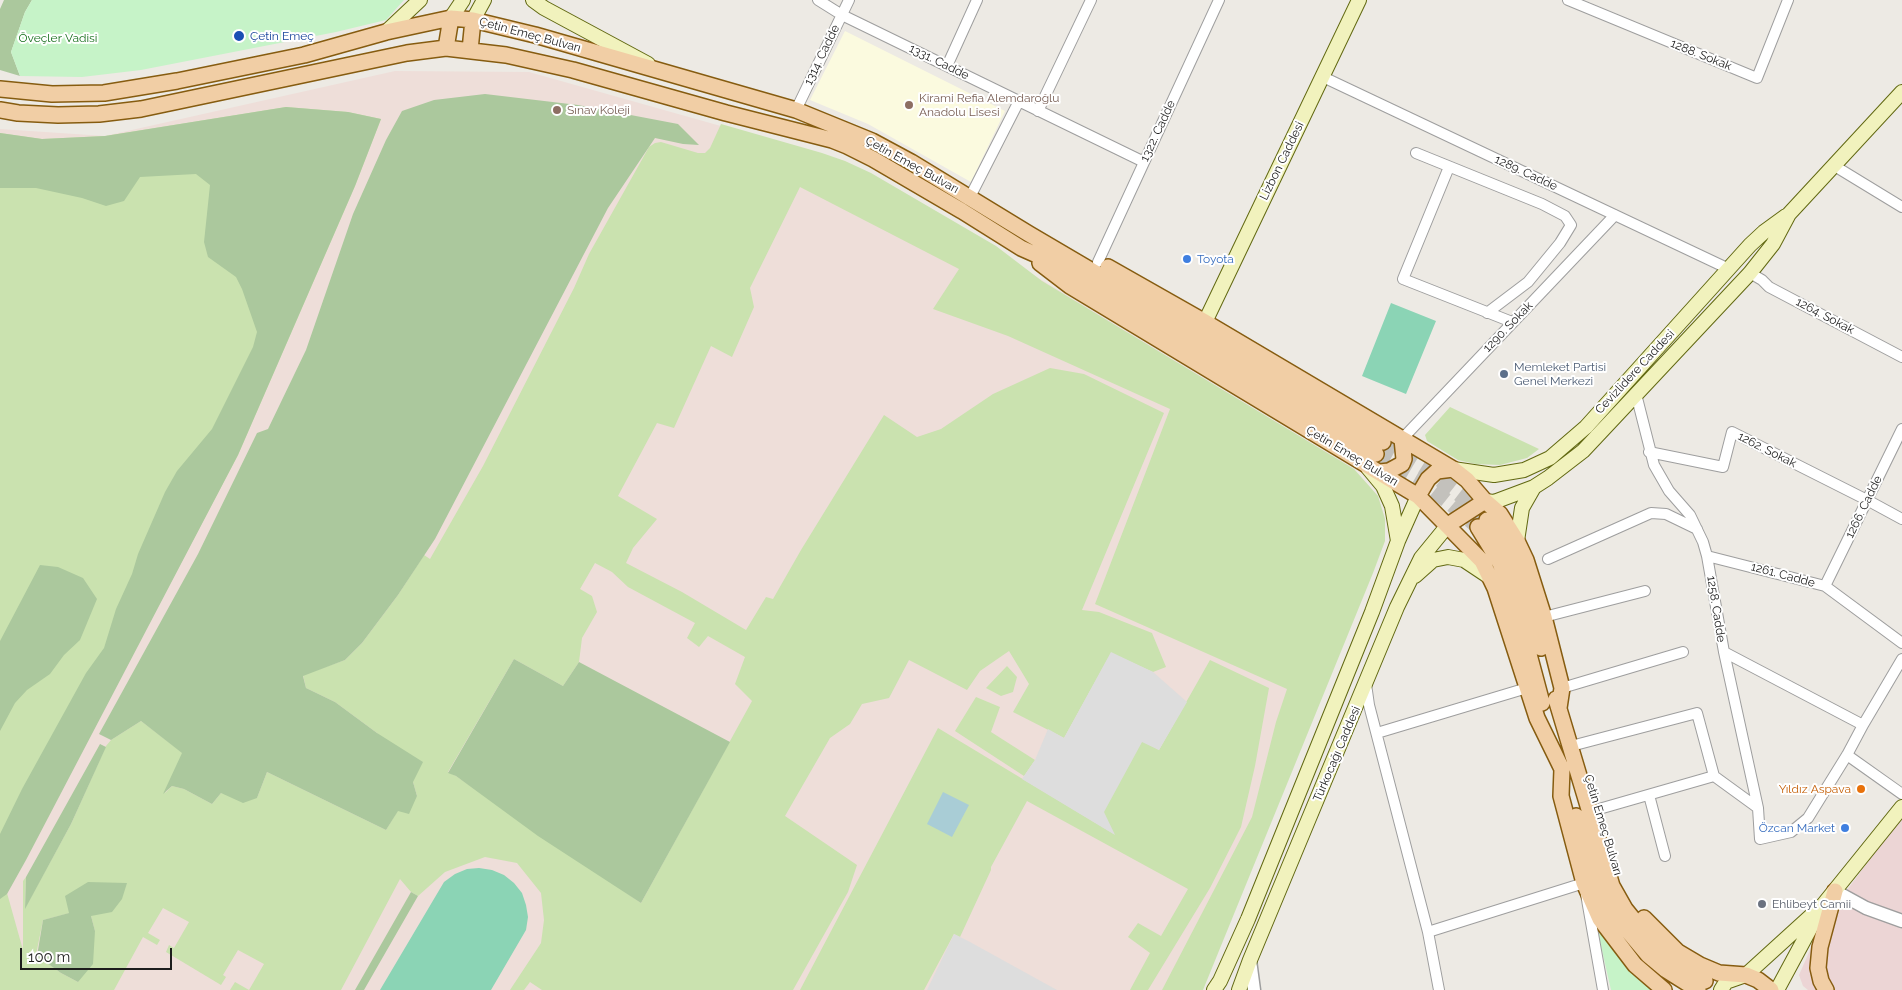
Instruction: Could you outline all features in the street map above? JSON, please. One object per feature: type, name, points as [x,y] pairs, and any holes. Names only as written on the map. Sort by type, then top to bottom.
[{"type":"main road","points":[[386,32],[420,0]]},
{"type":"main road","points":[[446,48],[451,18],[463,0]]},
{"type":"main road","points":[[470,50],[473,20],[484,0]]},
{"type":"main road","points":[[533,0],[544,8],[667,74]]},
{"type":"main road","name":"Lizbon Caddesi","points":[[1205,322],[1359,0]]},
{"type":"main road","name":"Çetin Emeç Bulvarı","points":[[0,90],[52,94],[104,94],[304,55],[386,32],[451,18],[473,20],[535,35],[796,110],[872,141],[970,197],[1379,448],[1213,359],[1066,268],[1021,248]]},
{"type":"main road","name":"Çetin Emeç Bulvarı","points":[[0,110],[58,115],[99,114],[141,109],[407,53],[446,48],[506,55],[573,70],[726,113],[832,140],[873,159],[1021,248],[1070,286],[1418,496],[1448,525],[1482,561],[1495,588],[1537,718],[1562,768],[1561,796],[1584,883],[1600,919],[1635,965],[1664,990]]},
{"type":"main road","name":"Cevizlidere Caddesi","points":[[1453,470],[1494,475],[1524,470],[1550,458],[1586,427],[1729,269],[1764,232],[1789,214],[1902,92]]},
{"type":"main road","name":"Cevizlidere Caddesi","points":[[1485,501],[1494,502],[1534,487],[1583,451],[1750,273],[1773,244],[1789,214]]},
{"type":"main road","name":"Çetin Emeç Bulvarı","points":[[1029,234],[1098,262],[1205,322],[1402,438],[1467,480],[1485,501],[1500,514],[1517,541],[1526,560],[1544,617],[1562,688],[1559,708]]},
{"type":"main road","points":[[1729,269],[1750,273]]},
{"type":"main road","points":[[1380,472],[1389,471],[1402,464],[1404,458],[1402,438]]},
{"type":"main road","points":[[1362,462],[1386,492],[1392,506],[1398,541]]},
{"type":"main road","points":[[1418,496],[1428,479],[1437,472],[1453,470]]},
{"type":"main road","points":[[1517,541],[1522,508],[1534,487]]},
{"type":"main road","name":"Türkocağı Caddesi","points":[[1214,990],[1220,981],[1248,919],[1398,541],[1418,496]]},
{"type":"main road","points":[[1448,525],[1485,501]]},
{"type":"main road","name":"Çetin Emeç Bulvarı","points":[[1482,523],[1511,557],[1524,586],[1564,730],[1612,886],[1625,909],[1654,945],[1702,985],[1672,974],[1648,955],[1616,917],[1601,892],[1542,705],[1515,602],[1482,523]]},
{"type":"main road","name":"Türkocağı Caddesi","points":[[1239,990],[1397,607],[1421,558],[1448,525]]},
{"type":"main road","points":[[1411,580],[1433,560],[1448,557],[1464,560],[1488,576]]},
{"type":"main road","name":"Çetin Emeç Bulvarı","points":[[1564,730],[1575,745],[1585,767],[1617,872],[1635,908],[1655,931],[1678,952],[1700,965],[1719,973],[1746,975],[1758,980],[1771,990]]},
{"type":"main road","points":[[1721,990],[1726,982],[1746,975],[1823,905],[1902,807]]},
{"type":"main road","points":[[1826,990],[1818,968],[1820,947],[1835,891]]},
{"type":"main road","points":[[1777,990],[1823,905]]},
{"type":"street","name":"1331. Cadde","points":[[818,0],[842,15],[1144,162]]},
{"type":"street","name":"1314. Cadde","points":[[796,110],[849,0]]},
{"type":"street","points":[[947,66],[977,0]]},
{"type":"street","points":[[1038,111],[1091,0]]},
{"type":"street","name":"1322. Cadde","points":[[1098,262],[1218,0]]},
{"type":"street","name":"1288. Sokak","points":[[1568,0],[1757,78],[1788,0]]},
{"type":"street","name":"1289. Cadde","points":[[1322,77],[1729,269]]},
{"type":"street","points":[[970,197],[1019,101]]},
{"type":"street","points":[[1416,153],[1542,204],[1566,216],[1571,225],[1560,243],[1528,282],[1487,313]]},
{"type":"street","points":[[1833,165],[1902,207]]},
{"type":"street","points":[[1449,167],[1403,279],[1512,322]]},
{"type":"street","name":"1290. Sokak","points":[[1402,438],[1615,216]]},
{"type":"street","name":"1264. Sokak","points":[[1750,273],[1769,287],[1902,357]]},
{"type":"street","name":"1258. Cadde","points":[[1636,394],[1649,452],[1660,478],[1690,515],[1698,530],[1707,556],[1724,652],[1758,808],[1760,839],[1791,832],[1800,826],[1808,818],[1847,755]]},
{"type":"street","name":"1266. Cadde","points":[[1825,586],[1902,429]]},
{"type":"street","name":"1262. Sokak","points":[[1649,452],[1723,467],[1732,432],[1902,519]]},
{"type":"street","points":[[1892,449],[1902,454]]},
{"type":"street","points":[[1548,559],[1650,513],[1666,514],[1698,530]]},
{"type":"street","name":"1261. Cadde","points":[[1707,556],[1825,586],[1902,643]]},
{"type":"street","points":[[1544,617],[1645,591]]},
{"type":"street","points":[[1562,688],[1683,652]]},
{"type":"street","points":[[1724,652],[1863,725]]},
{"type":"street","points":[[1902,659],[1847,755],[1902,794]]},
{"type":"street","points":[[1366,684],[1369,704],[1428,932],[1439,990]]},
{"type":"street","points":[[1377,733],[1527,688]]},
{"type":"street","points":[[1575,745],[1697,713],[1714,776],[1758,808]]},
{"type":"street","points":[[1599,809],[1714,776]]},
{"type":"street","points":[[1649,795],[1665,856]]},
{"type":"street","points":[[1428,932],[1584,883],[1603,990]]},
{"type":"street","points":[[1835,891],[1866,908],[1902,921]]},
{"type":"street","points":[[1250,960],[1254,990]]},
{"type":"shaded area","name":"Kirami Refia Alemdaroğlu Anadolu Lisesi","points":[[845,31],[1005,111],[971,182],[868,124],[810,100]]},
{"type":"shaded area","points":[[395,71],[529,72],[845,161],[1354,469],[1378,496],[1385,519],[1385,541],[1196,990],[0,990],[0,129],[105,136]]},
{"type":"shaded area","points":[[1111,652],[1153,672],[1187,702],[1159,750],[1142,742],[1104,812],[1115,835],[1022,779],[1035,760],[1048,729],[1064,738]]},
{"type":"shaded area","points":[[1902,816],[1902,990],[1808,990],[1803,986],[1799,975],[1821,925]]},
{"type":"shaded area","points":[[954,934],[970,942],[1057,990],[927,990]]},
{"type":"green space","points":[[4,0],[32,0],[25,12],[11,52],[20,76],[0,70],[0,9]]},
{"type":"green space","name":"Öveçler Vadisi","points":[[32,0],[404,0],[386,20],[336,32],[141,70],[82,77],[20,76],[11,52],[25,12]]},
{"type":"green space","points":[[485,94],[578,105],[678,124],[699,145],[683,144],[655,138],[608,208],[435,539],[398,595],[362,643],[345,660],[303,676],[306,688],[335,702],[377,733],[423,762],[413,782],[417,796],[409,814],[398,811],[386,830],[267,772],[257,798],[243,803],[221,793],[212,804],[184,789],[172,786],[163,794],[182,753],[141,721],[111,740],[99,734],[198,554],[257,433],[268,429],[306,350],[353,214],[386,140],[402,111],[434,100]]},
{"type":"green space","points":[[286,107],[348,112],[381,119],[355,186],[238,455],[7,893],[23,950],[23,881],[26,877],[25,908],[71,824],[106,746],[111,740],[141,721],[183,753],[165,793],[172,786],[184,789],[212,804],[221,793],[257,798],[267,772],[386,830],[398,810],[417,796],[413,782],[377,733],[335,702],[306,688],[303,675],[345,660],[362,643],[398,595],[424,555],[430,559],[483,466],[574,288],[589,254],[649,147],[655,143],[661,142],[698,153],[705,153],[710,148],[721,124],[822,153],[871,173],[996,246],[1042,281],[1354,469],[1378,496],[1385,519],[1385,541],[1203,990],[1162,990],[1252,817],[1276,722],[1287,689],[1095,604],[1170,409],[1008,336],[933,309],[959,269],[800,187],[750,288],[754,307],[732,357],[711,346],[674,428],[657,423],[618,496],[657,519],[633,548],[626,563],[682,592],[746,630],[766,597],[773,599],[884,415],[917,437],[941,429],[993,394],[1050,368],[1084,374],[1164,413],[1082,610],[1099,612],[1152,633],[1166,667],[1153,672],[1111,653],[1064,738],[1013,712],[1029,684],[1009,651],[980,671],[967,690],[909,660],[889,698],[862,704],[850,724],[830,738],[785,816],[857,865],[848,892],[793,990],[542,990],[530,982],[524,990],[510,990],[541,943],[544,920],[541,893],[517,863],[485,857],[445,872],[418,896],[411,892],[400,879],[341,990],[249,990],[264,964],[238,950],[223,975],[226,977],[221,985],[166,952],[169,945],[174,948],[189,922],[163,908],[148,933],[160,940],[157,945],[143,937],[114,990],[0,990],[0,133],[42,139],[105,136]],"holes":[[[595,563],[612,572],[628,587],[695,623],[687,638],[699,647],[708,636],[745,657],[735,684],[752,701],[641,903],[448,772],[514,659],[563,686],[579,662],[582,638],[597,612],[592,596],[580,589]],[[70,913],[91,916],[95,931],[78,982],[61,973],[36,955],[43,920]]]},
{"type":"green space","points":[[286,107],[348,112],[381,119],[355,186],[238,455],[26,860],[7,894],[0,899],[0,834],[22,789],[86,673],[104,648],[116,609],[165,492],[177,471],[212,429],[253,347],[257,332],[236,277],[208,257],[204,242],[210,185],[196,174],[140,177],[124,201],[106,206],[82,198],[36,188],[0,188],[0,133],[42,139],[105,136]]},
{"type":"green space","points":[[1391,303],[1436,321],[1406,394],[1362,376]]},
{"type":"green space","points":[[1450,407],[1539,449],[1527,458],[1500,465],[1476,464],[1458,460],[1427,441],[1425,435]]},
{"type":"green space","points":[[40,565],[58,567],[83,578],[97,599],[80,640],[64,655],[50,674],[27,690],[15,703],[0,731],[0,641]]},
{"type":"green space","points":[[514,659],[563,686],[579,662],[730,742],[641,903],[538,836],[456,776],[448,773]]},
{"type":"green space","points":[[1210,660],[1269,688],[1255,766],[1241,827],[1210,888],[1148,990],[1130,990],[1150,953],[1128,937],[1138,923],[1161,936],[1188,889],[1027,801],[991,867],[960,937],[954,934],[924,990],[800,990],[938,728],[1114,834],[1103,812],[1142,741],[1159,750]]},
{"type":"green space","points":[[1007,666],[1017,677],[1013,692],[1001,696],[986,688]]},
{"type":"green space","points":[[976,697],[1000,707],[991,732],[1035,760],[1024,776],[955,731]]},
{"type":"green space","points":[[100,744],[106,747],[71,824],[25,909],[26,877]]},
{"type":"green space","points":[[467,869],[492,870],[504,875],[514,883],[522,893],[528,917],[526,930],[491,990],[380,990],[444,882],[455,874]]},
{"type":"green space","points":[[88,882],[127,883],[122,899],[112,912],[91,916],[95,931],[93,964],[78,982],[61,973],[37,956],[43,920],[69,913],[65,896]]},
{"type":"green space","points":[[411,892],[418,896],[364,990],[355,990]]},
{"type":"green space","points":[[1596,924],[1655,990],[1611,990]]},
{"type":"green space","points":[[235,982],[249,990],[230,990]]},
{"type":"water","points":[[943,792],[969,805],[952,837],[927,824]]},
{"type":"tunnel","points":[[1383,442],[1425,468],[1460,495],[1487,520]]},
{"type":"tunnel","points":[[1376,454],[1418,478],[1478,527]]},
{"type":"place","name":"Çetin Emeç","points":[[239,36]]},
{"type":"place","name":"Kirami Refia Alemdaroğlu Anadolu Lisesi","points":[[909,105]]},
{"type":"place","name":"Sınav Koleji","points":[[557,110]]},
{"type":"place","name":"Toyota","points":[[1187,259]]},
{"type":"place","name":"Memleket Partisi Genel Merkezi","points":[[1504,374]]},
{"type":"place","name":"Yıldız Aspava","points":[[1861,789]]},
{"type":"place","name":"Özcan Market","points":[[1845,828]]},
{"type":"place","name":"Ehlibeyt Camii","points":[[1762,904]]}]
